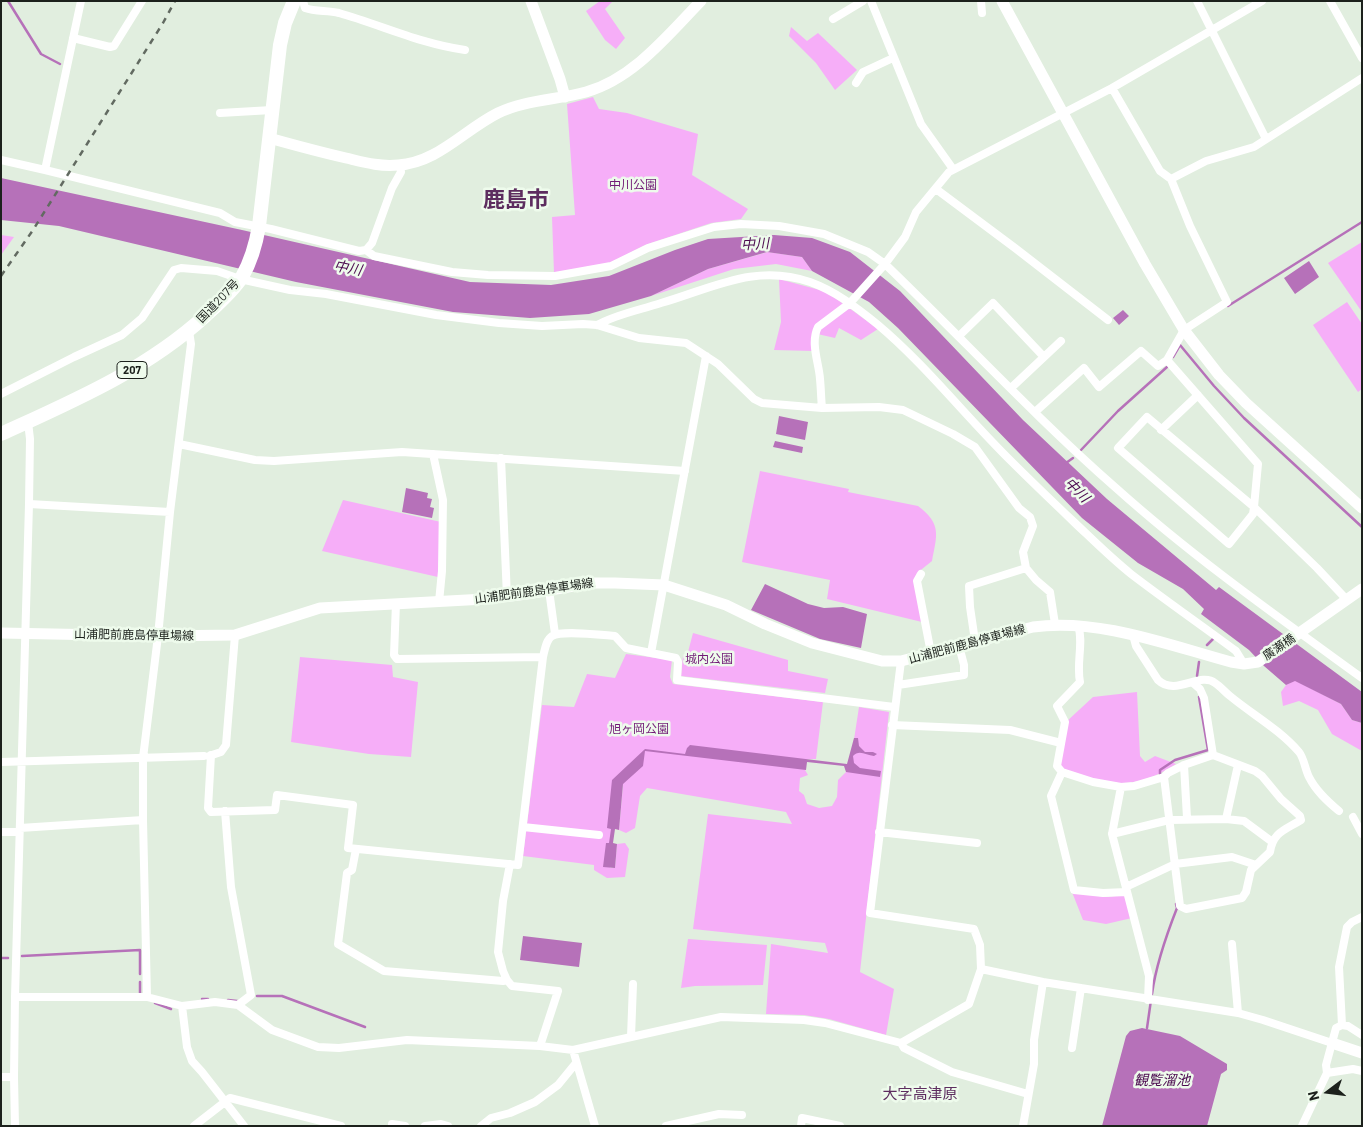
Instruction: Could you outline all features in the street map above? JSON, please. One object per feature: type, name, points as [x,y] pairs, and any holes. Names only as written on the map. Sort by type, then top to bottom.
[{"type":"highway","name":"国道207号","points":[[1,434],[115,381],[158,354],[189,331],[226,297],[241,277],[252,254],[259,228],[280,45],[285,23],[294,1]]},
{"type":"main road","points":[[531,1],[565,97]]},
{"type":"main road","points":[[269,138],[381,166],[400,165],[420,160],[444,149],[494,115],[507,109],[565,97],[602,87],[616,80],[657,46],[701,1]]},
{"type":"main road","points":[[1002,1],[1145,264],[1184,330],[1219,375],[1246,404],[1362,508]]},
{"type":"main road","name":"山浦肥前鹿島停車場線","points":[[1,633],[158,636],[235,634],[320,608],[507,597],[591,583],[664,585],[726,605],[765,624],[812,643],[882,661],[901,661],[1033,626],[1055,624],[1101,628],[1231,662],[1244,664],[1258,662]]},
{"type":"main road","points":[[1300,633],[1362,589]]},
{"type":"main road","name":"廣瀬橋","points":[[1258,662],[1300,633]]},
{"type":"main road","points":[[1332,1043],[1362,1054]]},
{"type":"street","points":[[45,170],[81,1]]},
{"type":"street","points":[[73,38],[110,47],[114,46],[142,1]]},
{"type":"street","points":[[302,1],[305,8],[336,13],[445,47],[465,50]]},
{"type":"street","points":[[832,19],[863,1]]},
{"type":"street","points":[[871,1],[921,124],[954,169]]},
{"type":"street","points":[[981,1],[982,13]]},
{"type":"street","points":[[1197,1],[1266,139]]},
{"type":"street","points":[[822,408],[814,341],[815,333],[823,323],[840,312],[885,264],[905,237],[916,212],[954,169],[1112,88],[1262,1]]},
{"type":"street","points":[[1330,1],[1362,58]]},
{"type":"street","points":[[856,83],[863,72],[893,58]]},
{"type":"street","points":[[1171,179],[1206,161],[1254,147],[1362,78]]},
{"type":"street","points":[[1035,412],[1084,368],[1099,387],[1141,351],[1158,366],[1167,360],[1184,330],[1227,302],[1190,226],[1171,179],[1160,170],[1112,88]]},
{"type":"street","points":[[220,113],[272,110]]},
{"type":"street","points":[[1,160],[220,213],[234,222],[360,251],[366,250],[372,243],[392,188],[401,172],[400,165]]},
{"type":"street","points":[[936,189],[1108,320]]},
{"type":"street","points":[[366,250],[374,256],[452,272],[488,275],[555,276],[611,266],[648,248],[714,227],[741,224],[801,229],[824,234],[868,252],[885,264],[1010,388],[1116,489],[1300,633],[1362,678]]},
{"type":"street","points":[[1,394],[122,335],[142,318],[174,270],[181,268],[217,272],[290,290],[326,294],[436,315],[542,326],[597,325],[639,338],[686,343],[718,364],[754,399],[762,403],[822,408],[879,407],[903,410],[953,434],[975,447],[1019,508],[1033,521],[1033,526],[1023,552],[1026,568],[1050,592],[1055,624]]},
{"type":"street","points":[[597,325],[607,319],[663,303],[736,278],[758,275],[785,276],[808,281],[829,289],[850,302],[896,340],[926,369],[1012,462],[1112,558],[1236,651],[1244,664]]},
{"type":"street","points":[[959,336],[993,304],[1044,357]]},
{"type":"street","points":[[147,996],[143,820],[144,758],[170,512],[191,344],[189,331]]},
{"type":"street","points":[[1010,388],[1061,341]]},
{"type":"street","points":[[652,653],[706,356]]},
{"type":"street","points":[[1167,360],[1258,464],[1254,508],[1253,514],[1229,544],[1118,448],[1147,417],[1254,508],[1317,568],[1347,600]]},
{"type":"street","points":[[1161,430],[1198,396]]},
{"type":"street","points":[[15,1126],[15,997],[29,504],[30,439],[28,422]]},
{"type":"street","points":[[179,444],[255,460],[274,461],[402,452],[685,471]]},
{"type":"street","points":[[433,454],[443,500],[442,571],[439,602]]},
{"type":"street","points":[[501,458],[507,597]]},
{"type":"street","points":[[29,504],[170,512]]},
{"type":"street","points":[[975,641],[969,586],[1026,568]]},
{"type":"street","points":[[921,574],[917,581],[932,653]]},
{"type":"street","points":[[549,590],[555,634]]},
{"type":"street","points":[[396,603],[394,656],[397,659],[544,656]]},
{"type":"street","points":[[1078,625],[1081,633],[1078,669],[1080,682],[1057,706],[1064,722],[1057,766],[1062,772],[1093,782],[1121,787],[1134,786],[1164,777],[1184,765],[1213,755],[1255,771],[1262,776],[1302,820],[1276,836],[1272,841],[1270,852],[1251,870],[1246,892],[1242,898],[1186,910],[1182,909],[1180,906],[1164,777]]},
{"type":"street","points":[[1,762],[196,757],[221,752],[226,745],[235,634]]},
{"type":"street","points":[[208,756],[208,808],[211,812],[275,810],[277,795],[353,805],[348,848],[518,865],[544,656],[547,643],[551,636],[555,634],[615,636],[626,648],[676,658],[678,662],[676,680],[894,707]]},
{"type":"street","points":[[1133,635],[1136,646],[1162,685],[1172,687],[1201,680],[1213,682],[1229,696],[1277,730],[1301,754],[1308,776],[1323,798],[1339,811]]},
{"type":"street","points":[[898,684],[964,675],[960,646]]},
{"type":"street","points":[[901,661],[870,913],[974,929],[980,945],[981,969],[969,1004],[901,1043]]},
{"type":"street","points":[[1193,683],[1200,689],[1204,698],[1213,755]]},
{"type":"street","points":[[892,725],[1010,730],[1061,743]]},
{"type":"street","points":[[1184,765],[1187,818]]},
{"type":"street","points":[[1226,819],[1238,765]]},
{"type":"street","points":[[1062,772],[1051,796],[1074,890],[1103,893],[1127,889],[1175,864],[1232,858],[1256,865]]},
{"type":"street","points":[[1121,787],[1112,834],[1149,976],[1151,1000]]},
{"type":"street","points":[[225,811],[232,887],[251,995],[238,1005]]},
{"type":"street","points":[[1353,817],[1362,834]]},
{"type":"street","points":[[1112,834],[1169,820],[1187,818],[1226,819],[1244,821],[1272,841]]},
{"type":"street","points":[[1,832],[143,820]]},
{"type":"street","points":[[522,827],[599,835]]},
{"type":"street","points":[[879,832],[977,843]]},
{"type":"street","points":[[356,849],[352,870],[347,872],[338,944],[384,971],[507,980]]},
{"type":"street","points":[[510,864],[503,901],[498,952],[507,980],[512,986],[558,991],[540,1046]]},
{"type":"street","points":[[1342,1025],[1339,967],[1348,927],[1352,922],[1362,917]]},
{"type":"street","points":[[1232,944],[1238,1014]]},
{"type":"street","points":[[981,969],[1044,982],[1238,1014],[1263,1020],[1332,1043]]},
{"type":"street","points":[[1023,1126],[1034,1064],[1034,1040],[1044,982]]},
{"type":"street","points":[[631,1037],[633,984]]},
{"type":"street","points":[[1072,1048],[1081,988]]},
{"type":"street","points":[[15,997],[147,996],[182,1006],[215,1002],[238,1005],[272,1030],[318,1047],[339,1048],[407,1040],[540,1046],[573,1050],[722,1017],[804,1020],[825,1023],[901,1043],[904,1048],[952,1072],[1028,1094]]},
{"type":"street","points":[[182,1006],[187,1048],[192,1061],[226,1101],[244,1126]]},
{"type":"street","points":[[1302,1126],[1327,1073],[1326,1065],[1336,1028],[1342,1025],[1348,1026],[1362,1035]]},
{"type":"street","points":[[573,1050],[595,1126]]},
{"type":"street","points":[[481,1126],[491,1118],[510,1113],[535,1102],[558,1085],[576,1063]]},
{"type":"street","points":[[1327,1073],[1353,1069],[1362,1071]]},
{"type":"street","points":[[1,1077],[14,1077]]},
{"type":"street","points":[[194,1126],[230,1098],[341,1126]]},
{"type":"street","points":[[666,1126],[719,1114],[742,1115]]},
{"type":"street","points":[[801,1126],[802,1118],[840,1126]]},
{"type":"street","points":[[392,1126],[392,1124],[405,1126]]},
{"type":"street","points":[[426,1126],[441,1124],[448,1126]]},
{"type":"green space","points":[[600,1],[613,1],[605,9],[625,38],[616,49],[605,40],[586,11]]},
{"type":"green space","points":[[791,27],[807,41],[818,33],[857,70],[835,90],[816,63],[789,36]]},
{"type":"green space","name":"中川公園","points":[[593,97],[599,109],[627,113],[698,134],[692,175],[748,209],[741,219],[711,223],[645,245],[610,263],[554,273],[552,217],[575,215],[567,104]]},
{"type":"green space","points":[[1,235],[14,237],[1,255]]},
{"type":"green space","points":[[1362,242],[1362,312],[1328,263]]},
{"type":"green space","points":[[768,252],[802,257],[812,271],[776,264],[734,269],[651,296],[708,269]]},
{"type":"green space","points":[[779,279],[827,292],[878,329],[861,340],[839,328],[835,338],[813,333],[813,351],[774,350],[781,322]]},
{"type":"green space","points":[[1347,302],[1362,324],[1362,389],[1358,392],[1313,325]]},
{"type":"green space","points":[[760,471],[849,489],[848,492],[918,506],[926,512],[934,524],[936,537],[932,561],[917,573],[914,581],[922,622],[827,599],[830,580],[742,562]]},
{"type":"green space","points":[[343,500],[441,522],[438,577],[322,551]]},
{"type":"green space","name":"城内公園","points":[[693,633],[788,660],[788,671],[828,679],[825,693],[681,676],[683,656],[688,652]]},
{"type":"green space","name":"旭ヶ岡公園","points":[[626,654],[672,660],[670,677],[673,684],[823,702],[816,759],[806,759],[805,770],[808,775],[800,778],[799,791],[804,795],[807,804],[819,808],[832,806],[837,797],[838,780],[846,772],[849,772],[859,707],[889,712],[860,972],[894,989],[886,1035],[829,1019],[804,1015],[766,1014],[771,944],[828,953],[825,943],[693,929],[708,814],[792,824],[786,812],[647,788],[640,796],[635,828],[626,833],[619,830],[623,785],[617,783],[610,868],[615,868],[617,844],[625,843],[629,849],[625,877],[607,878],[594,870],[594,865],[523,856],[542,705],[574,707],[587,674],[615,678]]},
{"type":"green space","points":[[300,657],[392,665],[393,677],[418,682],[411,757],[369,754],[291,742]]},
{"type":"green space","points":[[1295,680],[1341,704],[1352,720],[1362,723],[1362,751],[1332,734],[1318,710],[1299,701],[1283,706],[1281,692],[1286,685]]},
{"type":"green space","points":[[1137,692],[1140,756],[1145,762],[1155,756],[1176,764],[1142,780],[1121,783],[1097,780],[1070,772],[1060,765],[1066,722],[1093,697]]},
{"type":"green space","points":[[1072,892],[1106,897],[1125,895],[1132,918],[1106,924],[1083,920]]},
{"type":"green space","points":[[688,939],[767,945],[763,985],[681,988]]},
{"type":"water","name":"中川","points":[[1,178],[470,282],[551,285],[609,276],[708,239],[774,235],[812,238],[850,252],[900,291],[1023,420],[1107,499],[1216,590],[1219,587],[1362,692],[1362,723],[1352,720],[1341,704],[1295,681],[1286,685],[1249,650],[1201,614],[1204,609],[1183,589],[1138,563],[1082,518],[898,328],[869,302],[812,271],[802,257],[767,252],[708,269],[651,296],[589,314],[530,318],[453,312],[296,282],[59,226],[1,220]]},
{"type":"water","points":[[1309,261],[1319,277],[1295,294],[1284,278]]},
{"type":"water","points":[[1123,310],[1129,316],[1119,325],[1113,318]]},
{"type":"water","points":[[779,416],[808,422],[805,440],[776,434]]},
{"type":"water","points":[[775,441],[803,447],[802,453],[773,447]]},
{"type":"water","points":[[406,488],[428,493],[427,498],[432,499],[430,507],[434,508],[432,518],[402,512]]},
{"type":"water","points":[[765,584],[808,604],[824,608],[843,607],[867,614],[861,648],[820,639],[751,610]]},
{"type":"water","points":[[854,738],[858,738],[859,746],[865,752],[877,754],[874,756],[863,753],[855,754],[853,756],[854,763],[860,768],[881,771],[880,777],[846,772],[844,766],[807,762],[806,770],[645,751],[643,766],[623,784],[619,830],[615,829],[613,843],[617,844],[615,868],[603,867],[606,843],[609,843],[611,829],[607,828],[612,780],[645,749],[685,754],[690,745],[847,764]]},
{"type":"water","points":[[523,936],[582,943],[579,967],[520,960]]},
{"type":"water","name":"観覧溜池","points":[[1142,1028],[1180,1036],[1227,1064],[1227,1070],[1221,1074],[1207,1126],[1102,1126],[1126,1036],[1130,1031]]},
{"type":"waterway","points":[[8,1],[41,54],[60,64]]},
{"type":"waterway","points":[[1228,306],[1362,222]]},
{"type":"waterway","points":[[1173,357],[1180,345],[1244,418],[1362,527]]},
{"type":"waterway","points":[[1081,450],[1118,411],[1167,367]]},
{"type":"waterway","points":[[1066,463],[1073,458]]},
{"type":"waterway","points":[[1207,645],[1214,638]]},
{"type":"waterway","points":[[1197,676],[1199,662]]},
{"type":"waterway","points":[[1160,774],[1160,770],[1175,760],[1208,750],[1199,697]]},
{"type":"waterway","points":[[1152,994],[1162,950],[1177,908],[1176,904]]},
{"type":"waterway","points":[[22,956],[140,950],[140,974]]},
{"type":"waterway","points":[[1,958],[8,958]]},
{"type":"waterway","points":[[140,982],[140,993]]},
{"type":"waterway","points":[[257,996],[282,996],[365,1027]]},
{"type":"waterway","points":[[202,999],[208,999]]},
{"type":"waterway","points":[[228,1000],[237,1001]]},
{"type":"waterway","points":[[1147,1028],[1151,1000]]},
{"type":"waterway","points":[[155,1003],[171,1009]]},
{"type":"railway","points":[[1,276],[33,230],[175,1]]},
{"type":"district","name":"鹿島市","points":[[516,200]]},
{"type":"district","name":"大字高津原","points":[[920,1094]]}]
